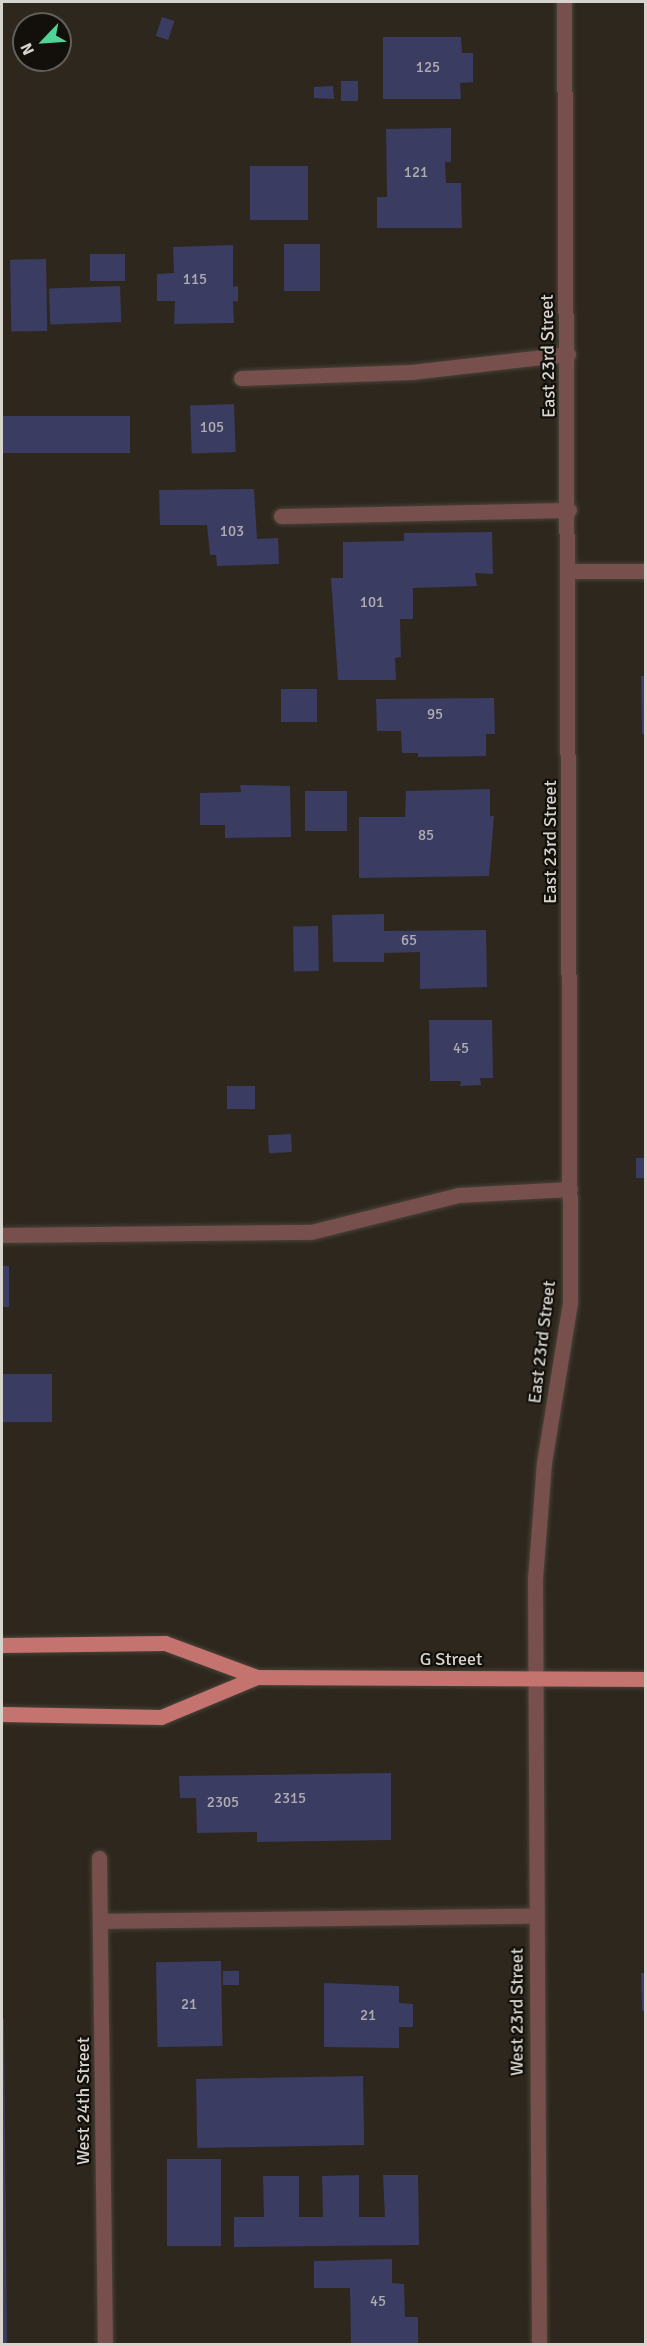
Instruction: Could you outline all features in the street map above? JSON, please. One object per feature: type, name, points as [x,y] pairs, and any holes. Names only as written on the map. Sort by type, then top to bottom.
[{"type":"main road","name":"G Street","points":[[2,1645],[165,1643],[257,1677],[645,1678]]},
{"type":"main road","name":"G Street","points":[[2,1714],[161,1717],[257,1677]]},
{"type":"street","name":"East 23rd Street","points":[[536,1679],[538,1521],[570,1302],[569,510],[564,2]]},
{"type":"street","points":[[241,378],[411,372],[568,354]]},
{"type":"street","points":[[281,516],[569,510]]},
{"type":"street","points":[[569,571],[645,571]]},
{"type":"street","points":[[2,1235],[311,1232],[458,1195],[570,1189]]},
{"type":"street","name":"West 23rd Street","points":[[536,1679],[539,2344]]},
{"type":"street","name":"West 24th Street","points":[[99,1858],[105,2344]]},
{"type":"street","points":[[101,1921],[536,1916]]},
{"type":"building","points":[[162,17],[174,21],[168,40],[156,36]]},
{"type":"building","points":[[383,37],[461,37],[462,53],[473,53],[473,82],[460,83],[461,99],[383,99]]},
{"type":"building","points":[[341,81],[358,81],[358,101],[341,101]]},
{"type":"building","points":[[333,86],[334,99],[314,98],[314,87]]},
{"type":"building","points":[[451,128],[451,162],[445,162],[446,183],[461,183],[462,228],[377,228],[377,197],[387,197],[386,129]]},
{"type":"building","points":[[250,166],[308,166],[308,220],[250,220]]},
{"type":"building","points":[[284,244],[320,244],[320,291],[284,291]]},
{"type":"building","points":[[233,245],[233,287],[238,286],[238,302],[233,301],[234,323],[174,324],[175,301],[157,301],[157,274],[174,273],[173,247]]},
{"type":"building","points":[[90,254],[125,254],[125,281],[90,281]]},
{"type":"building","points":[[46,259],[47,331],[11,332],[10,260]]},
{"type":"building","points":[[120,286],[121,322],[50,324],[49,288]]},
{"type":"building","points":[[234,404],[236,452],[192,454],[190,406]]},
{"type":"building","points":[[2,416],[130,416],[130,453],[2,453]]},
{"type":"building","points":[[254,489],[257,539],[278,538],[279,564],[217,566],[216,555],[210,555],[207,525],[160,525],[159,490]]},
{"type":"building","points":[[492,532],[493,574],[475,573],[477,586],[413,588],[413,619],[400,619],[401,657],[395,658],[396,680],[338,680],[331,578],[343,578],[343,542],[404,541],[404,533]]},
{"type":"building","points":[[641,676],[646,676],[646,734],[642,734]]},
{"type":"building","points":[[281,689],[317,689],[317,722],[281,722]]},
{"type":"building","points":[[494,698],[495,734],[486,734],[486,756],[418,757],[418,753],[402,753],[401,731],[377,731],[376,699]]},
{"type":"building","points":[[240,785],[290,786],[291,837],[225,838],[225,825],[200,825],[200,793],[241,792]]},
{"type":"building","points":[[490,789],[490,816],[494,816],[489,876],[359,878],[359,817],[405,817],[406,791]]},
{"type":"building","points":[[305,791],[347,791],[347,831],[305,831]]},
{"type":"building","points":[[384,914],[384,931],[486,930],[487,987],[420,989],[420,952],[384,953],[384,962],[333,962],[332,915]]},
{"type":"building","points":[[293,926],[318,926],[319,971],[294,971]]},
{"type":"building","points":[[429,1020],[492,1020],[493,1078],[480,1078],[481,1085],[460,1086],[461,1081],[430,1081]]},
{"type":"building","points":[[227,1086],[255,1086],[255,1109],[227,1109]]},
{"type":"building","points":[[291,1134],[292,1152],[269,1153],[268,1135]]},
{"type":"building","points":[[636,1158],[646,1158],[646,1178],[636,1178]]},
{"type":"building","points":[[2,1266],[9,1266],[9,1307],[2,1307]]},
{"type":"building","points":[[2,1374],[52,1374],[52,1422],[2,1422]]},
{"type":"building","points":[[391,1773],[391,1840],[257,1842],[257,1832],[197,1833],[196,1798],[180,1798],[179,1776]]},
{"type":"building","points":[[221,1961],[222,2046],[157,2047],[156,1962]]},
{"type":"building","points":[[223,1971],[239,1971],[239,1985],[223,1985]]},
{"type":"building","points":[[641,1973],[646,1973],[646,2011],[642,2011]]},
{"type":"building","points":[[324,1983],[399,1986],[399,2003],[413,2004],[413,2027],[399,2027],[399,2048],[324,2047]]},
{"type":"building","points":[[2,2019],[4,2019],[7,2344],[2,2344]]},
{"type":"building","points":[[363,2076],[364,2145],[197,2148],[196,2079]]},
{"type":"building","points":[[167,2159],[221,2159],[221,2246],[167,2246]]},
{"type":"building","points":[[359,2175],[359,2217],[385,2217],[383,2175],[418,2175],[419,2245],[234,2247],[234,2217],[264,2217],[263,2176],[299,2176],[299,2217],[323,2217],[322,2176]]},
{"type":"building","points":[[392,2259],[392,2283],[404,2284],[405,2317],[418,2317],[418,2344],[351,2344],[350,2288],[314,2288],[314,2261]]}]
